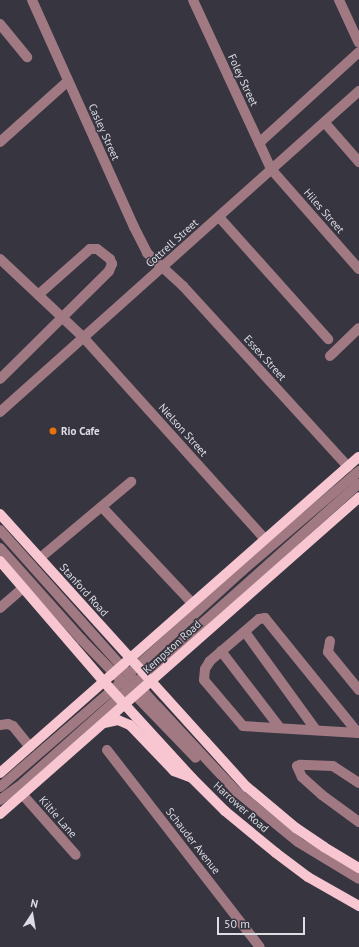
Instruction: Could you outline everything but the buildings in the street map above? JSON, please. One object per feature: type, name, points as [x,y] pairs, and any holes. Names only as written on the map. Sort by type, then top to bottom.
[{"type":"main road","name":"Kempston Road","points":[[0,773],[30,747],[115,693],[193,604],[359,457]]},
{"type":"main road","name":"Kempston Road","points":[[0,814],[101,725],[115,693],[129,678],[147,678],[359,497]]},
{"type":"main road","name":"Stanford Road","points":[[0,514],[40,558],[129,678],[147,678]]},
{"type":"main road","points":[[0,561],[115,693]]},
{"type":"main road","name":"Harrower Road","points":[[147,678],[247,787],[271,808],[324,847],[359,868]]},
{"type":"main road","name":"Harrower Road","points":[[115,693],[192,778],[225,811],[308,877],[359,906]]},
{"type":"main road","points":[[101,725],[118,720],[130,725],[174,771],[192,778]]},
{"type":"street","name":"Casley Street","points":[[32,0],[134,227],[147,253],[162,268]]},
{"type":"street","name":"Foley Street","points":[[193,0],[271,169]]},
{"type":"street","points":[[339,0],[359,43]]},
{"type":"street","points":[[0,24],[27,57]]},
{"type":"street","points":[[259,142],[359,52]]},
{"type":"street","points":[[0,142],[68,81]]},
{"type":"street","name":"Cottrell Street","points":[[0,412],[359,91]]},
{"type":"street","points":[[325,123],[359,162]]},
{"type":"street","name":"Hiles Street","points":[[271,169],[359,269]]},
{"type":"street","points":[[219,217],[328,339]]},
{"type":"street","points":[[0,379],[109,271],[112,264],[110,259],[97,249],[90,249],[38,295]]},
{"type":"street","name":"Nielson Street","points":[[0,259],[82,338],[265,539]]},
{"type":"street","name":"Essex Street","points":[[162,268],[183,286],[348,467]]},
{"type":"street","points":[[330,356],[359,328]]},
{"type":"street","points":[[129,678],[236,576],[359,470]]},
{"type":"street","points":[[40,558],[131,482]]},
{"type":"street","points":[[147,678],[359,484]]},
{"type":"street","points":[[102,507],[193,604]]},
{"type":"street","points":[[0,530],[232,795],[265,825],[322,865],[359,886]]},
{"type":"street","points":[[0,548],[129,678],[228,782],[264,815],[298,842],[359,879]]},
{"type":"street","points":[[0,608],[24,587]]},
{"type":"street","points":[[265,618],[355,733],[243,726],[204,680],[205,669],[210,660],[259,619],[265,618]]},
{"type":"street","points":[[245,632],[316,730]]},
{"type":"street","points":[[330,641],[328,652],[359,690]]},
{"type":"street","points":[[221,651],[280,728]]},
{"type":"street","points":[[0,787],[115,693]]},
{"type":"street","points":[[0,800],[23,783],[115,693]]},
{"type":"street","points":[[0,725],[8,724],[13,726],[30,747]]},
{"type":"street","name":"Schauder Avenue","points":[[107,750],[260,947]]},
{"type":"street","points":[[359,783],[333,766],[300,764],[297,766],[302,777],[322,795],[359,822]]},
{"type":"street","name":"Kiltie Lane","points":[[22,794],[76,855]]},
{"type":"place","name":"Rio Cafe","points":[[53,431]]}]
